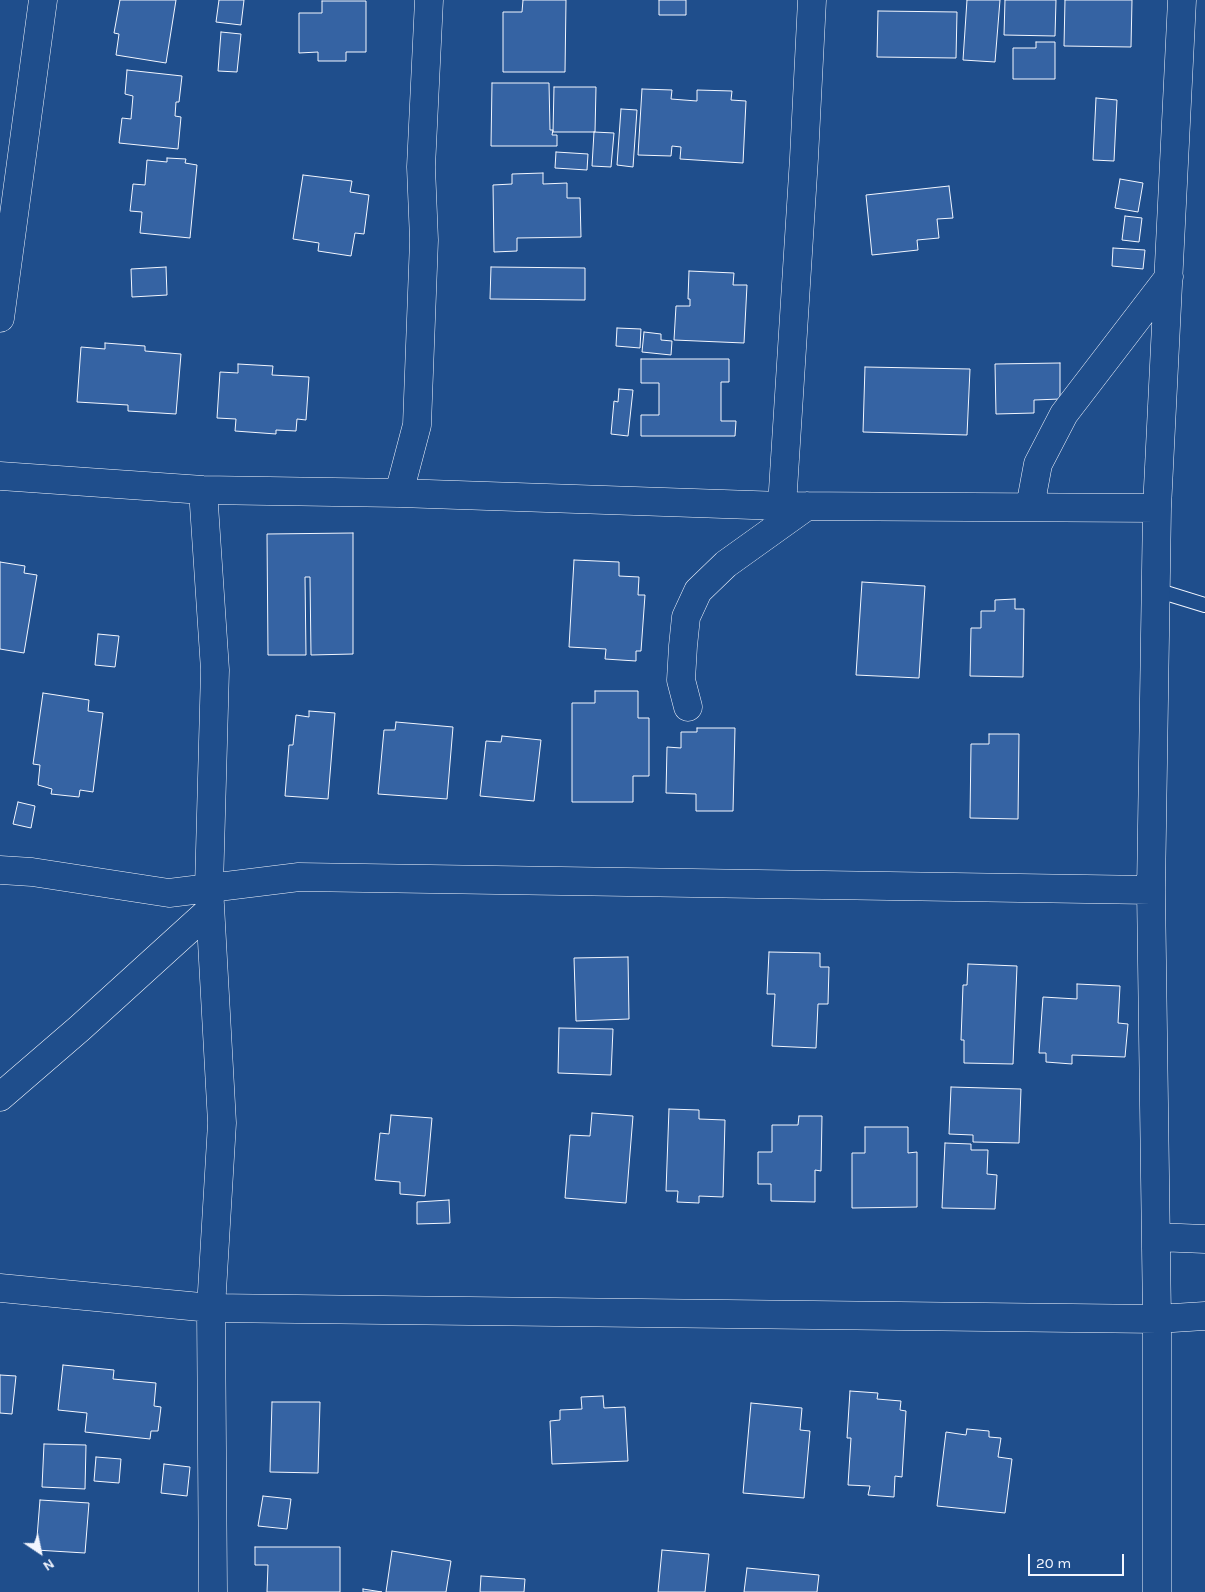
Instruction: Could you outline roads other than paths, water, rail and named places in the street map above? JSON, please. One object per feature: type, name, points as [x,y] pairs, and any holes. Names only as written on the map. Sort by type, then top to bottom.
[{"type":"street","points":[[0,318],[43,0]]},
{"type":"street","points":[[399,493],[417,425],[424,240],[421,167],[429,0]]},
{"type":"street","points":[[688,706],[681,680],[683,646],[686,617],[698,591],[726,564],[795,506],[804,158],[812,0]]},
{"type":"street","points":[[1157,1592],[1157,1319],[1151,890],[1157,508],[1182,0]]},
{"type":"street","points":[[1030,507],[1038,464],[1064,414],[1169,277]]},
{"type":"street","points":[[0,476],[203,490],[399,493],[795,506],[1157,508]]},
{"type":"street","points":[[203,490],[214,670],[209,898],[222,1123],[210,1308],[213,1592]]},
{"type":"street","points":[[0,870],[32,872],[209,898],[299,877],[1151,890]]},
{"type":"street","points":[[0,1097],[80,1028],[209,898]]},
{"type":"street","points":[[1156,1237],[1205,1239]]},
{"type":"street","points":[[0,1288],[210,1308],[1157,1319],[1205,1316]]},
{"type":"lane","points":[[1156,590],[1205,605]]}]
